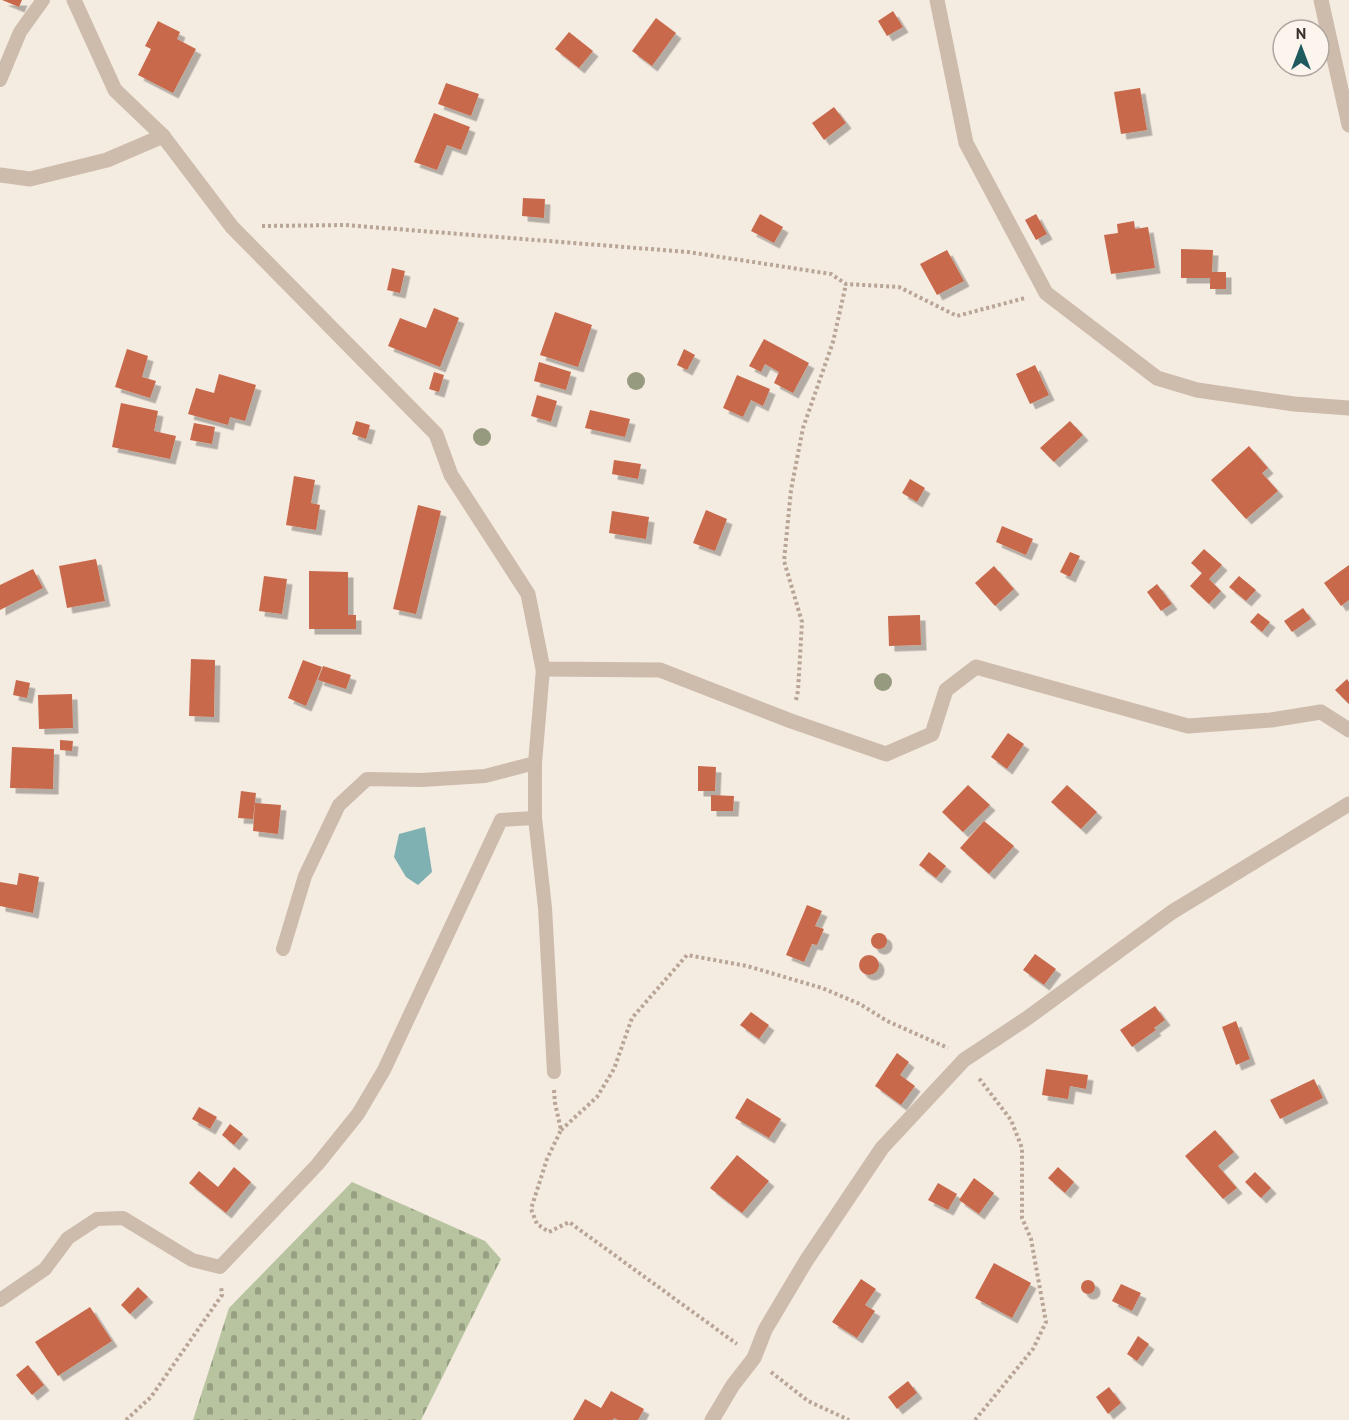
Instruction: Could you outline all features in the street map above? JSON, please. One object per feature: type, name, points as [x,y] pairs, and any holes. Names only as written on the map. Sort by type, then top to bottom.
[{"type":"street","points":[[74,0],[114,90],[163,136],[232,227],[436,434],[451,475],[528,594],[543,669],[660,670],[791,721],[886,754],[932,734],[946,690],[976,666],[1188,726],[1271,720],[1321,712],[1349,730]]},
{"type":"street","points":[[937,0],[966,143],[1046,293],[1157,378],[1197,390],[1294,404],[1349,408]]},
{"type":"street","points":[[1322,0],[1349,125]]},
{"type":"street","points":[[0,175],[30,178],[107,160],[163,136]]},
{"type":"street","points":[[712,1420],[733,1385],[754,1358],[765,1330],[806,1262],[882,1148],[966,1059],[1026,1019],[1172,912],[1349,804]]},
{"type":"lane","points":[[0,80],[20,32],[43,0]]},
{"type":"lane","points":[[543,669],[535,763],[535,818],[545,908],[554,1072]]},
{"type":"lane","points":[[283,949],[304,876],[339,805],[367,779],[422,780],[485,776],[535,763]]},
{"type":"lane","points":[[0,1300],[45,1269],[68,1238],[97,1219],[123,1218],[192,1260],[220,1268],[317,1165],[358,1114],[384,1070],[501,820],[535,818]]},
{"type":"path","points":[[232,227],[345,225],[688,252],[831,274],[846,284],[899,286],[957,316],[1046,293]]},
{"type":"path","points":[[791,721],[798,691],[802,622],[784,561],[791,490],[803,428],[833,342],[846,284]]},
{"type":"path","points":[[849,1420],[808,1401],[754,1358],[569,1222],[549,1232],[537,1224],[531,1209],[547,1159],[561,1130],[597,1097],[614,1070],[632,1018],[687,955],[747,966],[822,988],[860,1004],[887,1021],[966,1059],[1011,1120],[1022,1148],[1022,1218],[1031,1239],[1046,1322],[1033,1349],[975,1420]]},
{"type":"path","points":[[554,1072],[555,1103],[561,1130]]},
{"type":"path","points":[[126,1420],[151,1397],[222,1296],[220,1268]]},
{"type":"green space","points":[[352,1182],[485,1241],[501,1259],[421,1420],[193,1420],[229,1308]]},
{"type":"water","points":[[425,827],[432,872],[418,885],[406,877],[394,857],[399,834]]},
{"type":"building","points":[[2,0],[22,0],[19,7]]},
{"type":"building","points":[[893,11],[903,27],[887,36],[878,21]]},
{"type":"building","points":[[656,18],[676,33],[652,66],[632,51]]},
{"type":"building","points":[[158,21],[180,32],[177,39],[196,49],[173,93],[138,75],[151,49],[145,46]]},
{"type":"building","points":[[569,32],[593,51],[579,68],[555,49]]},
{"type":"building","points":[[446,83],[479,94],[471,116],[438,104]]},
{"type":"building","points":[[1140,88],[1147,130],[1121,134],[1114,92]]},
{"type":"building","points":[[834,107],[846,123],[824,140],[812,123]]},
{"type":"building","points":[[434,113],[470,127],[461,150],[447,145],[437,170],[414,162]]},
{"type":"building","points":[[523,198],[545,199],[544,218],[522,216]]},
{"type":"building","points":[[760,214],[783,227],[774,243],[751,231]]},
{"type":"building","points":[[1036,214],[1047,234],[1036,240],[1025,220]]},
{"type":"building","points":[[1134,221],[1135,229],[1148,227],[1155,268],[1111,274],[1104,235],[1118,233],[1117,224]]},
{"type":"building","points":[[1181,249],[1213,250],[1212,272],[1226,272],[1226,289],[1210,289],[1210,278],[1181,278]]},
{"type":"building","points":[[947,250],[964,281],[937,295],[920,264]]},
{"type":"building","points":[[392,268],[405,271],[400,293],[387,290]]},
{"type":"building","points":[[434,308],[459,318],[440,367],[388,346],[400,318],[426,328]]},
{"type":"building","points":[[555,312],[592,325],[578,367],[540,355]]},
{"type":"building","points":[[764,339],[809,363],[793,393],[774,383],[779,372],[765,364],[761,372],[749,366]]},
{"type":"building","points":[[127,349],[148,356],[142,377],[156,381],[150,398],[115,387]]},
{"type":"building","points":[[684,349],[695,355],[687,370],[677,365]]},
{"type":"building","points":[[539,362],[571,372],[566,390],[534,381]]},
{"type":"building","points":[[1035,365],[1049,395],[1030,404],[1016,374]]},
{"type":"building","points":[[434,372],[444,375],[439,392],[429,389]]},
{"type":"building","points":[[219,374],[256,385],[245,421],[230,417],[228,425],[188,414],[196,388],[214,393]]},
{"type":"building","points":[[737,375],[770,389],[763,406],[751,400],[743,417],[723,408]]},
{"type":"building","points":[[537,395],[557,401],[551,422],[531,416]]},
{"type":"building","points":[[121,403],[158,411],[154,431],[176,436],[170,459],[112,447]]},
{"type":"building","points":[[590,410],[630,419],[625,437],[585,428]]},
{"type":"building","points":[[356,421],[370,425],[366,439],[352,434]]},
{"type":"building","points":[[1070,421],[1083,435],[1054,462],[1040,448]]},
{"type":"building","points":[[194,423],[215,427],[212,444],[190,440]]},
{"type":"building","points":[[1249,446],[1268,468],[1262,473],[1278,491],[1246,519],[1211,480]]},
{"type":"building","points":[[614,460],[641,464],[638,479],[612,474]]},
{"type":"building","points":[[294,476],[315,480],[311,503],[320,505],[316,530],[286,525]]},
{"type":"building","points":[[910,479],[925,488],[917,502],[902,493]]},
{"type":"building","points":[[418,505],[441,511],[416,614],[393,609]]},
{"type":"building","points":[[706,510],[727,519],[715,551],[693,543]]},
{"type":"building","points":[[612,511],[649,517],[646,539],[609,533]]},
{"type":"building","points":[[1002,526],[1033,539],[1026,555],[996,542]]},
{"type":"building","points":[[1204,549],[1222,565],[1209,579],[1221,591],[1209,604],[1190,586],[1202,573],[1191,563]]},
{"type":"building","points":[[1070,552],[1080,556],[1070,577],[1060,572]]},
{"type":"building","points":[[96,559],[105,601],[67,608],[59,566]]},
{"type":"building","points":[[1349,565],[1349,600],[1341,606],[1324,583]]},
{"type":"building","points":[[994,566],[1014,589],[995,606],[975,583]]},
{"type":"building","points":[[33,569],[43,588],[0,610],[0,585]]},
{"type":"building","points":[[309,571],[348,572],[348,615],[356,615],[356,629],[309,629]]},
{"type":"building","points":[[264,576],[287,579],[282,614],[259,611]]},
{"type":"building","points":[[1239,576],[1256,590],[1246,601],[1229,587]]},
{"type":"building","points":[[1157,584],[1172,604],[1161,611],[1147,592]]},
{"type":"building","points":[[1303,608],[1311,619],[1292,632],[1284,621]]},
{"type":"building","points":[[1258,613],[1270,622],[1262,632],[1250,622]]},
{"type":"building","points":[[920,615],[921,645],[889,646],[888,616]]},
{"type":"building","points":[[191,659],[215,660],[214,717],[189,716]]},
{"type":"building","points":[[303,660],[322,667],[306,706],[288,698]]},
{"type":"building","points":[[323,666],[351,675],[346,689],[318,680]]},
{"type":"building","points":[[1347,679],[1349,682],[1349,704],[1335,690]]},
{"type":"building","points":[[16,680],[30,683],[27,698],[13,695]]},
{"type":"building","points":[[72,694],[73,728],[39,729],[38,695]]},
{"type":"building","points":[[1008,733],[1024,744],[1007,769],[991,757]]},
{"type":"building","points":[[60,740],[73,741],[72,751],[60,750]]},
{"type":"building","points":[[12,747],[54,749],[53,789],[10,788]]},
{"type":"building","points":[[698,766],[716,767],[715,791],[698,791]]},
{"type":"building","points":[[968,785],[990,805],[963,832],[942,812]]},
{"type":"building","points":[[1067,785],[1097,812],[1081,829],[1051,802]]},
{"type":"building","points":[[241,791],[256,793],[253,819],[238,818]]},
{"type":"building","points":[[711,795],[734,796],[733,811],[711,811]]},
{"type":"building","points":[[255,803],[281,805],[278,834],[253,831]]},
{"type":"building","points":[[984,821],[1014,846],[989,874],[960,848]]},
{"type":"building","points":[[929,852],[946,866],[936,878],[919,865]]},
{"type":"building","points":[[19,873],[39,877],[33,913],[0,906],[0,882],[17,885]]},
{"type":"building","points":[[807,905],[822,911],[815,926],[824,929],[817,945],[812,944],[804,962],[786,955]]},
{"type":"building","points":[[879,933],[885,935],[887,941],[885,947],[879,949],[873,947],[871,941],[873,935]]},
{"type":"building","points":[[1035,954],[1056,969],[1044,985],[1023,970]]},
{"type":"building","points":[[869,955],[876,958],[879,965],[876,972],[869,975],[862,972],[859,965],[862,958]]},
{"type":"building","points":[[1155,1006],[1165,1020],[1154,1028],[1156,1030],[1132,1047],[1120,1030]]},
{"type":"building","points":[[751,1012],[769,1025],[759,1039],[740,1025]]},
{"type":"building","points":[[1236,1021],[1250,1059],[1236,1065],[1222,1027]]},
{"type":"building","points":[[897,1053],[909,1062],[900,1075],[915,1086],[901,1105],[875,1086]]},
{"type":"building","points":[[1046,1069],[1088,1075],[1086,1089],[1070,1086],[1068,1099],[1042,1095]]},
{"type":"building","points":[[1314,1079],[1323,1098],[1280,1119],[1270,1100]]},
{"type":"building","points":[[747,1098],[781,1119],[769,1138],[735,1118]]},
{"type":"building","points":[[199,1107],[217,1117],[210,1129],[192,1119]]},
{"type":"building","points":[[230,1124],[243,1134],[234,1145],[222,1135]]},
{"type":"building","points":[[1215,1130],[1234,1152],[1218,1166],[1237,1188],[1223,1199],[1185,1156]]},
{"type":"building","points":[[737,1155],[769,1181],[742,1213],[710,1188]]},
{"type":"building","points":[[234,1167],[251,1182],[226,1213],[189,1183],[199,1171],[218,1187]]},
{"type":"building","points":[[1058,1167],[1074,1182],[1065,1193],[1048,1178]]},
{"type":"building","points":[[1255,1172],[1271,1188],[1261,1198],[1245,1182]]},
{"type":"building","points":[[974,1178],[994,1193],[979,1214],[959,1200]]},
{"type":"building","points":[[938,1183],[957,1194],[948,1210],[928,1200]]},
{"type":"building","points":[[994,1263],[1031,1283],[1012,1318],[975,1298]]},
{"type":"building","points":[[861,1279],[876,1289],[865,1305],[875,1311],[857,1338],[832,1322]]},
{"type":"building","points":[[1085,1280],[1091,1280],[1095,1287],[1091,1294],[1085,1294],[1081,1290],[1081,1284]]},
{"type":"building","points":[[1121,1284],[1141,1293],[1132,1311],[1112,1301]]},
{"type":"building","points":[[138,1287],[148,1297],[130,1314],[121,1305]]},
{"type":"building","points":[[90,1307],[112,1341],[58,1376],[35,1342]]},
{"type":"building","points":[[1138,1336],[1149,1344],[1137,1361],[1127,1354]]},
{"type":"building","points":[[28,1365],[44,1385],[32,1395],[16,1375]]},
{"type":"building","points":[[908,1381],[917,1393],[897,1409],[888,1397]]},
{"type":"building","points":[[1109,1387],[1121,1403],[1108,1414],[1096,1397]]},
{"type":"building","points":[[611,1391],[644,1409],[638,1420],[614,1418],[613,1420],[573,1420],[585,1399],[601,1408]]}]
